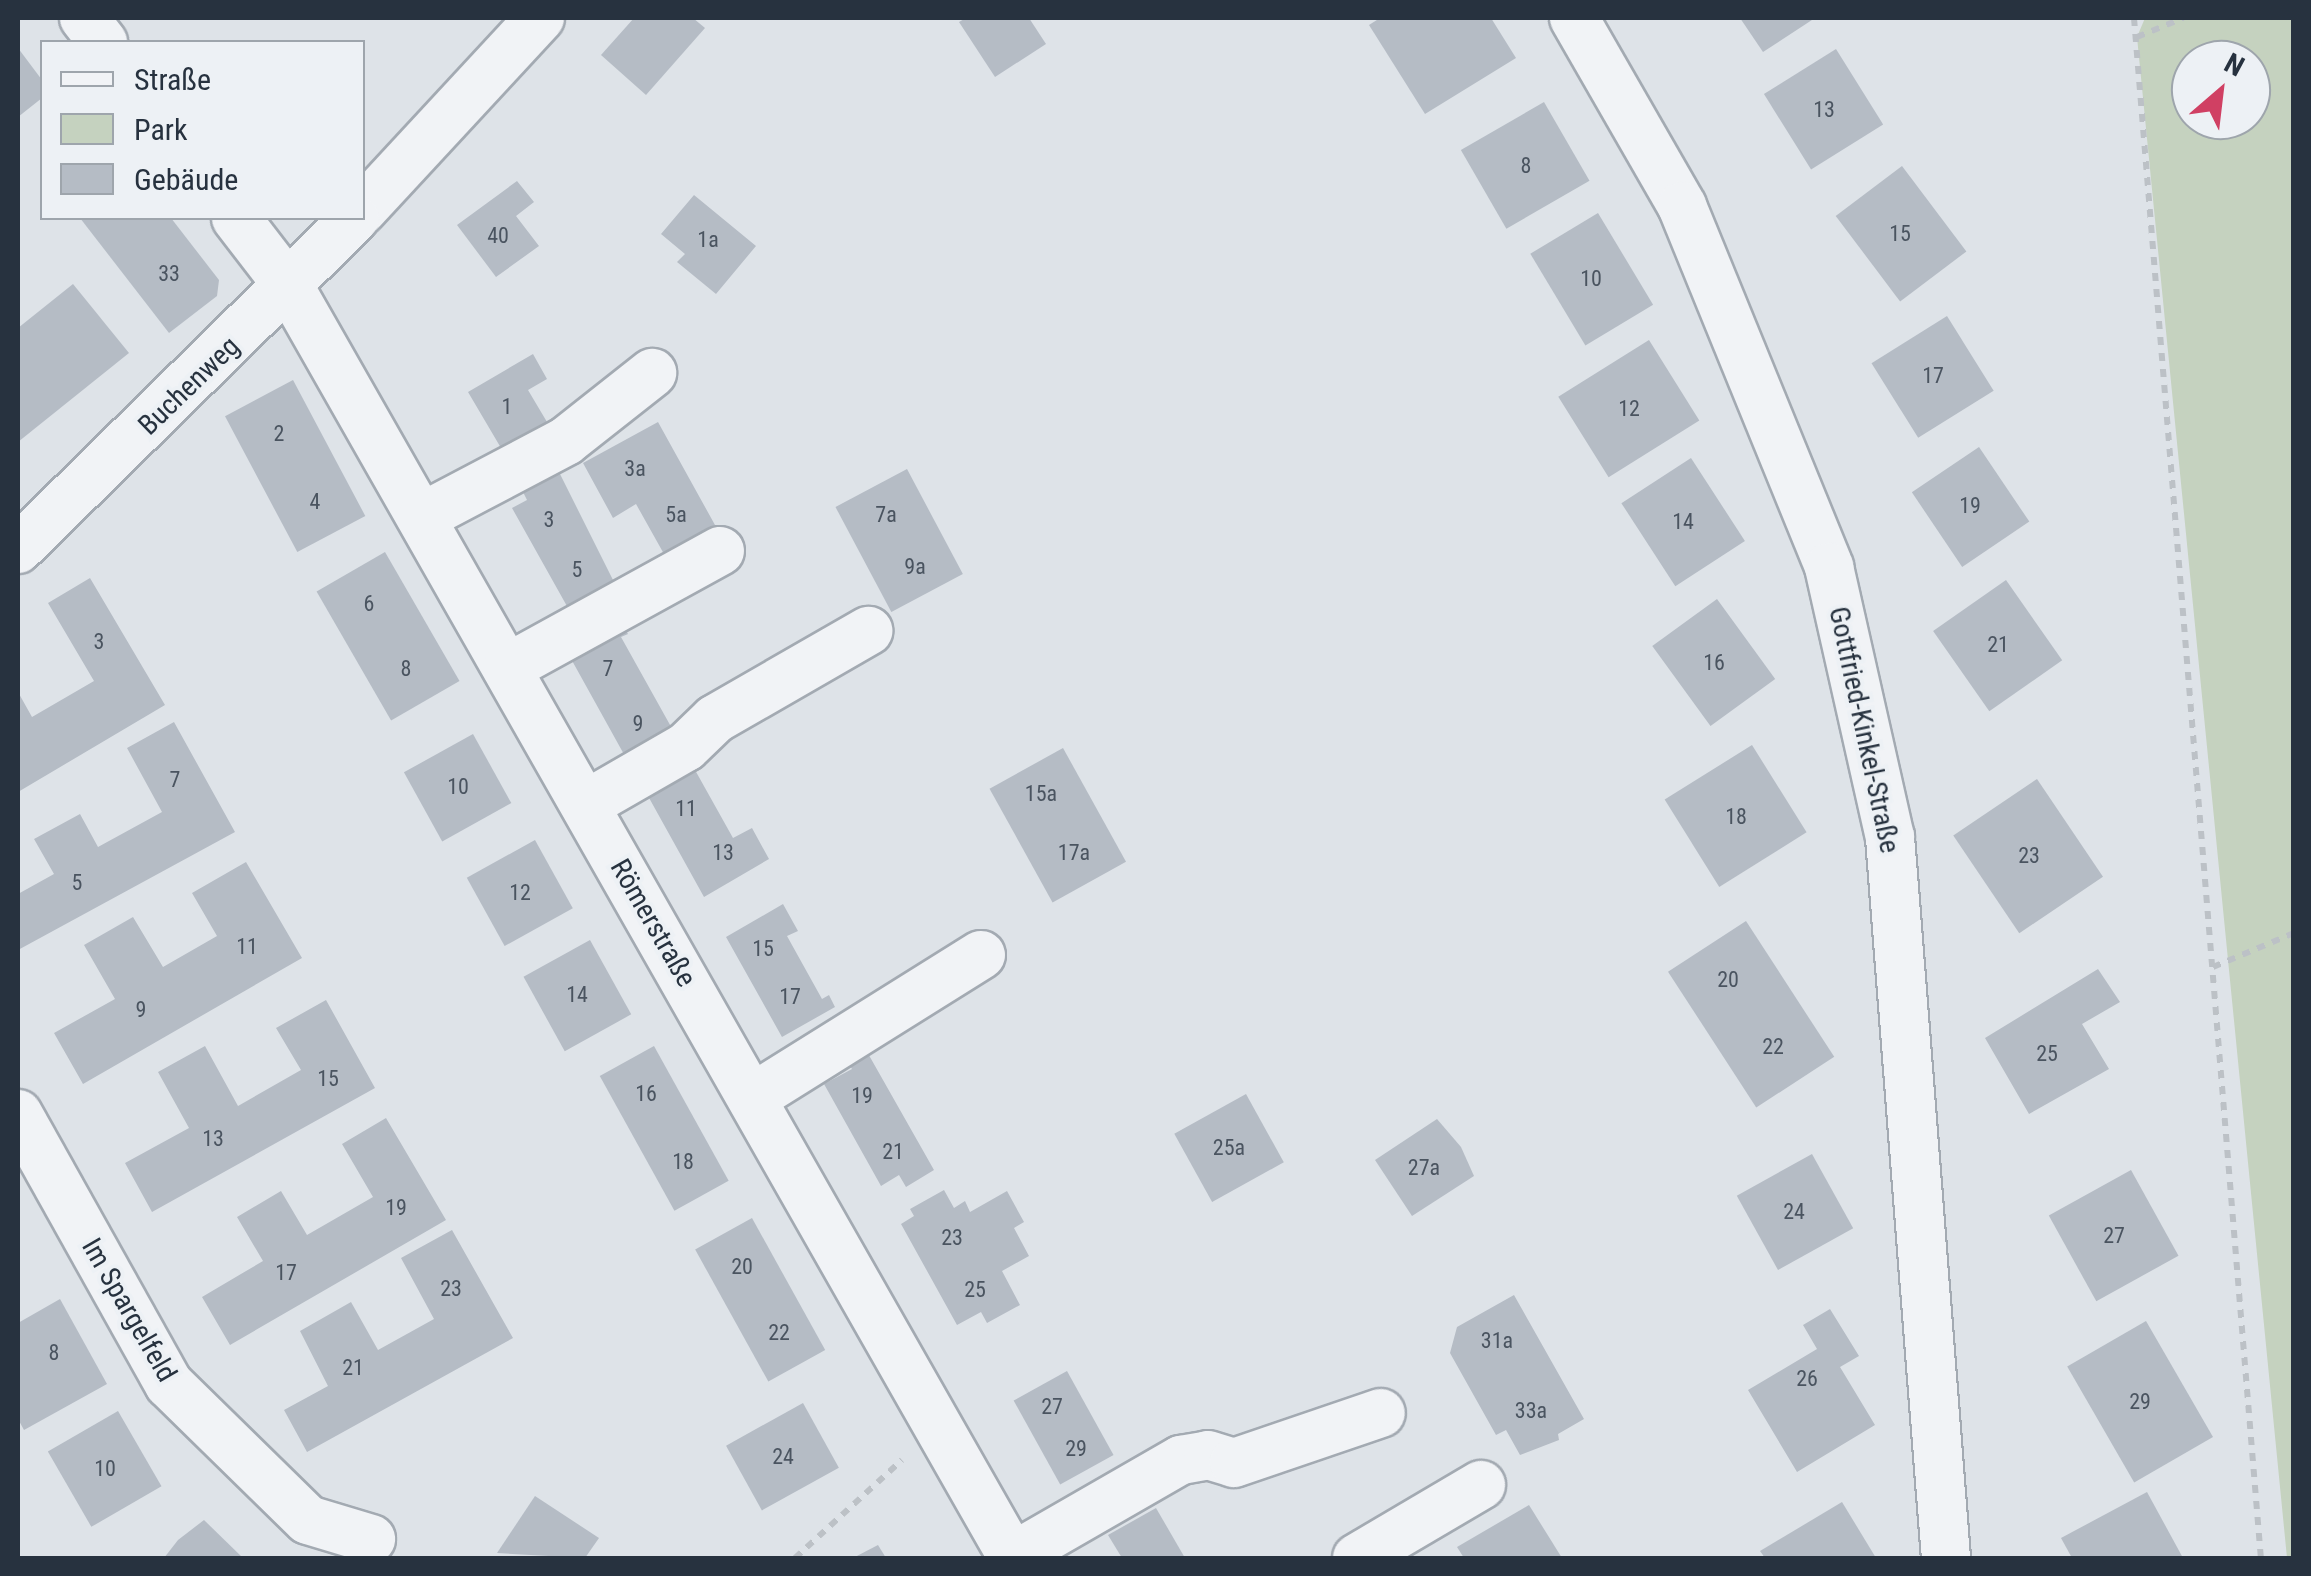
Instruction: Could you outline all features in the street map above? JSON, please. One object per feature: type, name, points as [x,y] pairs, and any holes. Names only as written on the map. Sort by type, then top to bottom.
[{"type":"street","points":[[84,18],[101,40]]},
{"type":"street","points":[[365,207],[540,18]]},
{"type":"street","name":"Gottfried-Kinkel-Straße","points":[[1574,18],[1682,206],[1830,566],[1890,836],[1946,1558]]},
{"type":"street","name":"Römerstraße","points":[[238,220],[290,288],[940,1425],[1012,1558]]},
{"type":"street","name":"Buchenweg","points":[[18,550],[290,288],[354,220]]},
{"type":"street","points":[[422,517],[566,440],[652,373]]},
{"type":"street","points":[[507,668],[720,551]]},
{"type":"street","points":[[586,805],[686,748],[715,719],[868,631]]},
{"type":"street","points":[[752,1098],[981,955]]},
{"type":"street","name":"Im Spargelfeld","points":[[18,1114],[169,1384],[308,1520],[372,1539]]},
{"type":"street","points":[[1012,1558],[1181,1460],[1208,1455],[1234,1463],[1381,1413]]},
{"type":"street","points":[[1358,1558],[1481,1485]]},
{"type":"path","points":[[2134,18],[2261,1558]]},
{"type":"path","points":[[2136,38],[2183,18]]},
{"type":"path","points":[[2213,967],[2294,934]]},
{"type":"path","points":[[795,1558],[940,1425]]},
{"type":"green space","points":[[2145,18],[2293,18],[2293,1558],[2287,1558],[2137,37]]},
{"type":"building","points":[[634,18],[693,18],[705,28],[646,95],[601,55]]},
{"type":"building","points":[[966,18],[1029,18],[1046,44],[995,77],[959,22]]},
{"type":"building","points":[[1380,18],[1491,18],[1516,58],[1425,114],[1369,25]]},
{"type":"building","points":[[1740,18],[1815,18],[1763,52]]},
{"type":"building","points":[[18,48],[40,77],[40,100],[18,117]]},
{"type":"building","points":[[1836,49],[1883,124],[1811,170],[1764,94]]},
{"type":"building","points":[[1544,102],[1590,181],[1506,229],[1461,150]]},
{"type":"building","points":[[1902,166],[1966,251],[1900,301],[1836,216]]},
{"type":"building","points":[[517,181],[534,202],[516,216],[539,246],[496,277],[457,225]]},
{"type":"building","points":[[694,195],[756,246],[716,294],[677,262],[685,254],[661,234]]},
{"type":"building","points":[[1598,213],[1653,305],[1585,345],[1530,254]]},
{"type":"building","points":[[82,220],[173,220],[219,280],[217,296],[169,333]]},
{"type":"building","points":[[73,284],[129,353],[18,442],[18,328]]},
{"type":"building","points":[[1947,316],[1994,391],[1918,438],[1872,363]]},
{"type":"building","points":[[1649,340],[1699,421],[1609,477],[1558,397]]},
{"type":"building","points":[[533,354],[547,379],[528,390],[547,422],[501,448],[468,392]]},
{"type":"building","points":[[293,380],[365,516],[297,552],[225,416]]},
{"type":"building","points":[[658,422],[715,525],[664,554],[636,504],[613,518],[583,463]]},
{"type":"building","points":[[1979,447],[2029,522],[1962,567],[1912,492]]},
{"type":"building","points":[[1691,458],[1745,541],[1675,586],[1621,503]]},
{"type":"building","points":[[907,469],[963,574],[891,612],[835,507]]},
{"type":"building","points":[[559,472],[614,582],[568,608],[512,508],[527,500],[523,492]]},
{"type":"building","points":[[385,552],[460,681],[391,721],[317,592]]},
{"type":"building","points":[[90,578],[165,705],[18,792],[18,692],[32,717],[94,681],[48,603]]},
{"type":"building","points":[[2006,580],[2062,660],[1989,711],[1933,631]]},
{"type":"building","points":[[1717,599],[1775,679],[1710,726],[1652,646]]},
{"type":"building","points":[[620,621],[628,634],[621,637],[679,741],[626,758],[570,657]]},
{"type":"building","points":[[174,722],[235,832],[18,950],[18,894],[54,874],[34,839],[80,814],[98,847],[162,812],[127,748]]},
{"type":"building","points":[[473,734],[511,803],[442,841],[404,772]]},
{"type":"building","points":[[1752,745],[1807,832],[1719,887],[1665,800]]},
{"type":"building","points":[[1063,748],[1126,862],[1053,902],[990,789]]},
{"type":"building","points":[[695,770],[733,838],[752,828],[769,859],[704,897],[648,796]]},
{"type":"building","points":[[2037,779],[2103,877],[2019,933],[1953,835]]},
{"type":"building","points":[[535,840],[573,908],[505,946],[467,878]]},
{"type":"building","points":[[246,862],[302,958],[83,1084],[54,1033],[115,999],[84,945],[133,917],[163,967],[217,936],[192,893]]},
{"type":"building","points":[[783,904],[798,931],[787,936],[822,999],[829,995],[835,1007],[782,1037],[726,937]]},
{"type":"building","points":[[1746,921],[1834,1057],[1756,1108],[1668,972]]},
{"type":"building","points":[[590,940],[631,1014],[565,1051],[524,977]]},
{"type":"building","points":[[2098,969],[2120,1002],[2082,1024],[2109,1069],[2029,1114],[1985,1038]]},
{"type":"building","points":[[326,1000],[375,1088],[152,1212],[125,1163],[189,1128],[158,1072],[205,1046],[238,1106],[301,1070],[276,1028]]},
{"type":"building","points":[[654,1046],[729,1181],[674,1211],[600,1076]]},
{"type":"building","points":[[866,1050],[934,1170],[906,1187],[899,1175],[881,1186],[824,1084],[852,1069],[847,1061]]},
{"type":"building","points":[[1246,1094],[1284,1162],[1212,1202],[1174,1134]]},
{"type":"building","points":[[386,1118],[446,1220],[230,1345],[202,1297],[263,1261],[237,1217],[281,1191],[307,1235],[373,1197],[342,1144]]},
{"type":"building","points":[[1437,1119],[1461,1147],[1474,1176],[1412,1216],[1375,1160]]},
{"type":"building","points":[[1812,1154],[1853,1228],[1778,1270],[1737,1196]]},
{"type":"building","points":[[2131,1170],[2179,1256],[2096,1301],[2049,1216]]},
{"type":"building","points":[[944,1190],[954,1208],[965,1201],[970,1212],[1007,1191],[1024,1222],[1014,1228],[1029,1256],[1002,1271],[1020,1305],[987,1323],[981,1312],[957,1325],[901,1224],[914,1216],[910,1209]]},
{"type":"building","points":[[752,1218],[825,1350],[768,1382],[695,1250]]},
{"type":"building","points":[[452,1230],[513,1338],[307,1452],[284,1410],[328,1386],[300,1331],[351,1302],[378,1350],[434,1319],[401,1258]]},
{"type":"building","points":[[1514,1295],[1584,1419],[1558,1434],[1559,1440],[1520,1455],[1506,1430],[1496,1435],[1450,1353],[1457,1327]]},
{"type":"building","points":[[60,1299],[107,1384],[24,1430],[18,1419],[18,1323]]},
{"type":"building","points":[[1830,1309],[1859,1356],[1840,1367],[1875,1425],[1797,1472],[1748,1390],[1817,1349],[1803,1325]]},
{"type":"building","points":[[2146,1321],[2213,1437],[2134,1483],[2067,1366]]},
{"type":"building","points":[[1067,1371],[1114,1455],[1060,1485],[1014,1401]]},
{"type":"building","points":[[803,1403],[839,1468],[762,1510],[726,1446]]},
{"type":"building","points":[[118,1411],[162,1486],[91,1527],[48,1452]]},
{"type":"building","points":[[2147,1492],[2183,1558],[2072,1558],[2061,1538]]},
{"type":"building","points":[[535,1496],[599,1538],[585,1558],[497,1553]]},
{"type":"building","points":[[1842,1502],[1876,1558],[1765,1558],[1760,1551]]},
{"type":"building","points":[[1529,1505],[1562,1558],[1464,1558],[1457,1547]]},
{"type":"building","points":[[1156,1508],[1185,1558],[1122,1558],[1108,1535]]},
{"type":"building","points":[[204,1520],[243,1558],[164,1558],[178,1540]]},
{"type":"building","points":[[878,1545],[886,1558],[853,1558]]}]
